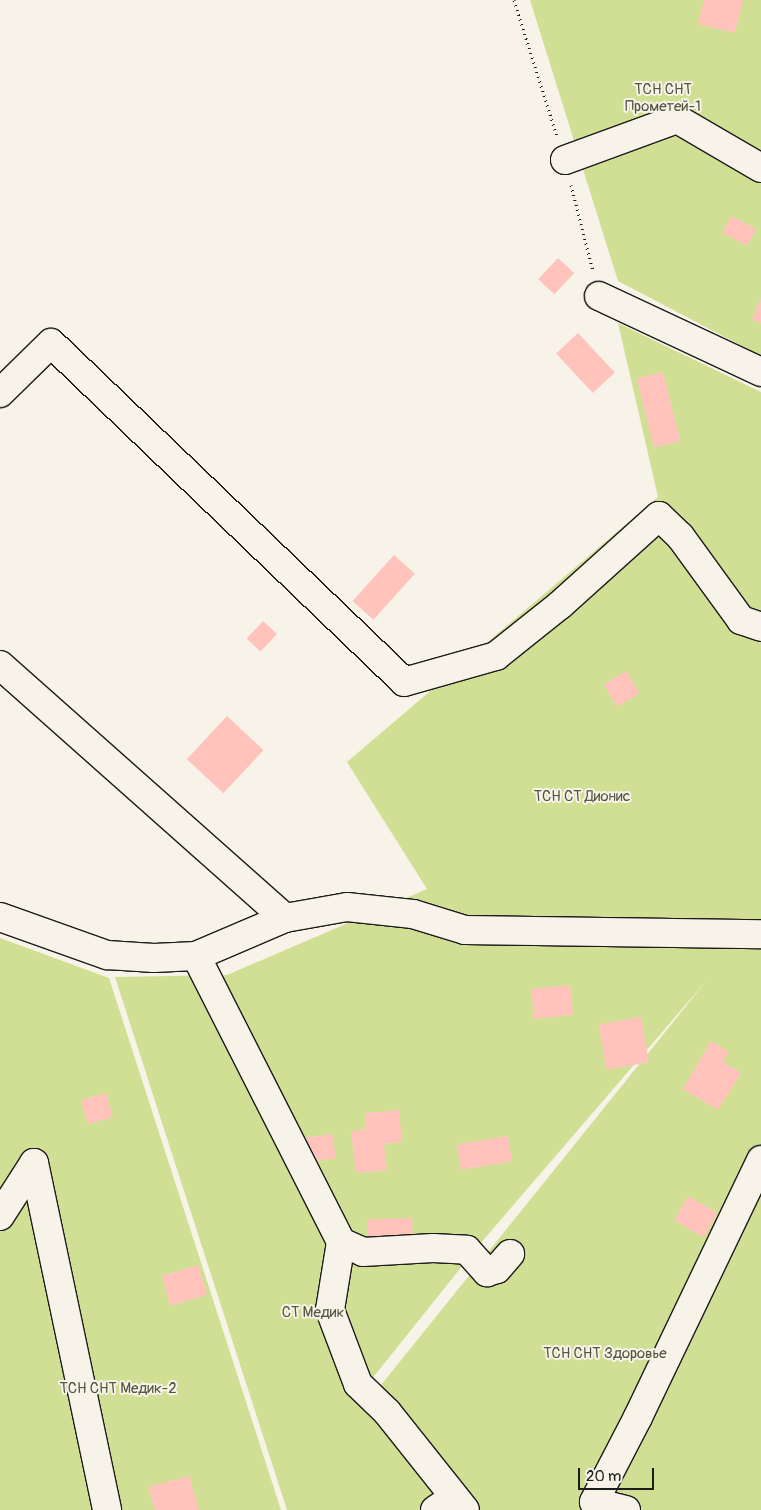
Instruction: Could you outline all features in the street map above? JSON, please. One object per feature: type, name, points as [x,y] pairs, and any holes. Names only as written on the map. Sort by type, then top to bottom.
[{"type":"street","points":[[565,160],[677,120],[761,168]]},
{"type":"street","points":[[599,296],[761,372]]},
{"type":"street","points":[[0,393],[52,343],[404,682],[496,656],[560,605],[659,516],[680,536],[741,620],[761,627]]},
{"type":"street","points":[[0,665],[285,918]]},
{"type":"street","points":[[0,916],[108,955],[154,958],[196,956],[285,918],[347,907],[413,914],[465,930],[761,934]]},
{"type":"street","points":[[196,956],[342,1242],[330,1310],[358,1384],[387,1412],[452,1506]]},
{"type":"street","points":[[626,1510],[592,1506],[638,1417],[761,1160]]},
{"type":"street","points":[[0,1216],[34,1162],[107,1510]]},
{"type":"street","points":[[342,1242],[363,1252],[433,1248],[467,1250],[487,1272],[497,1269],[510,1254]]},
{"type":"green space","name":"ТСН СНТ Прометей-1","points":[[530,0],[761,0],[761,356],[618,281]]},
{"type":"green space","points":[[618,323],[761,392],[761,1510],[473,1510],[377,1390],[707,980],[479,1245],[367,1385],[461,1510],[287,1510],[115,977],[227,975],[427,889],[347,762],[658,497]]},
{"type":"green space","name":"ТСН СНТ Медик-2","points":[[0,938],[109,978],[281,1510],[0,1510]]},
{"type":"building","points":[[704,0],[743,0],[735,33],[698,24]]},
{"type":"building","points":[[731,216],[756,229],[747,246],[722,233]]},
{"type":"building","points":[[558,258],[574,273],[554,294],[538,279]]},
{"type":"building","points":[[761,298],[761,323],[752,320]]},
{"type":"building","points":[[578,333],[615,372],[593,393],[556,353]]},
{"type":"building","points":[[663,372],[680,441],[654,447],[637,379]]},
{"type":"building","points":[[394,555],[415,574],[373,620],[353,601]]},
{"type":"building","points":[[263,621],[277,634],[261,652],[247,639]]},
{"type":"building","points":[[626,671],[639,693],[617,707],[604,684]]},
{"type":"building","points":[[227,716],[264,750],[223,793],[187,759]]},
{"type":"building","points":[[570,985],[573,1015],[534,1019],[531,989]]},
{"type":"building","points":[[641,1017],[649,1062],[607,1070],[599,1024]]},
{"type":"building","points":[[711,1041],[729,1052],[723,1062],[741,1073],[718,1110],[683,1089]]},
{"type":"building","points":[[106,1093],[113,1117],[88,1124],[81,1100]]},
{"type":"building","points":[[399,1110],[402,1142],[384,1144],[387,1170],[356,1173],[351,1131],[366,1129],[365,1113]]},
{"type":"building","points":[[332,1134],[336,1158],[308,1162],[295,1139]]},
{"type":"building","points":[[508,1136],[512,1162],[461,1170],[457,1144]]},
{"type":"building","points":[[688,1196],[717,1213],[703,1237],[674,1220]]},
{"type":"building","points":[[412,1218],[413,1243],[368,1245],[367,1220]]},
{"type":"building","points":[[198,1265],[207,1295],[171,1306],[162,1276]]},
{"type":"building","points":[[189,1476],[199,1510],[155,1510],[148,1487]]},
{"type":"park label","name":"ТСН СТ Дионис","points":[[582,797]]},
{"type":"park label","name":"СТ Медик","points":[[313,1313]]},
{"type":"park label","name":"ТСН СНТ Здоровье","points":[[605,1354]]}]
